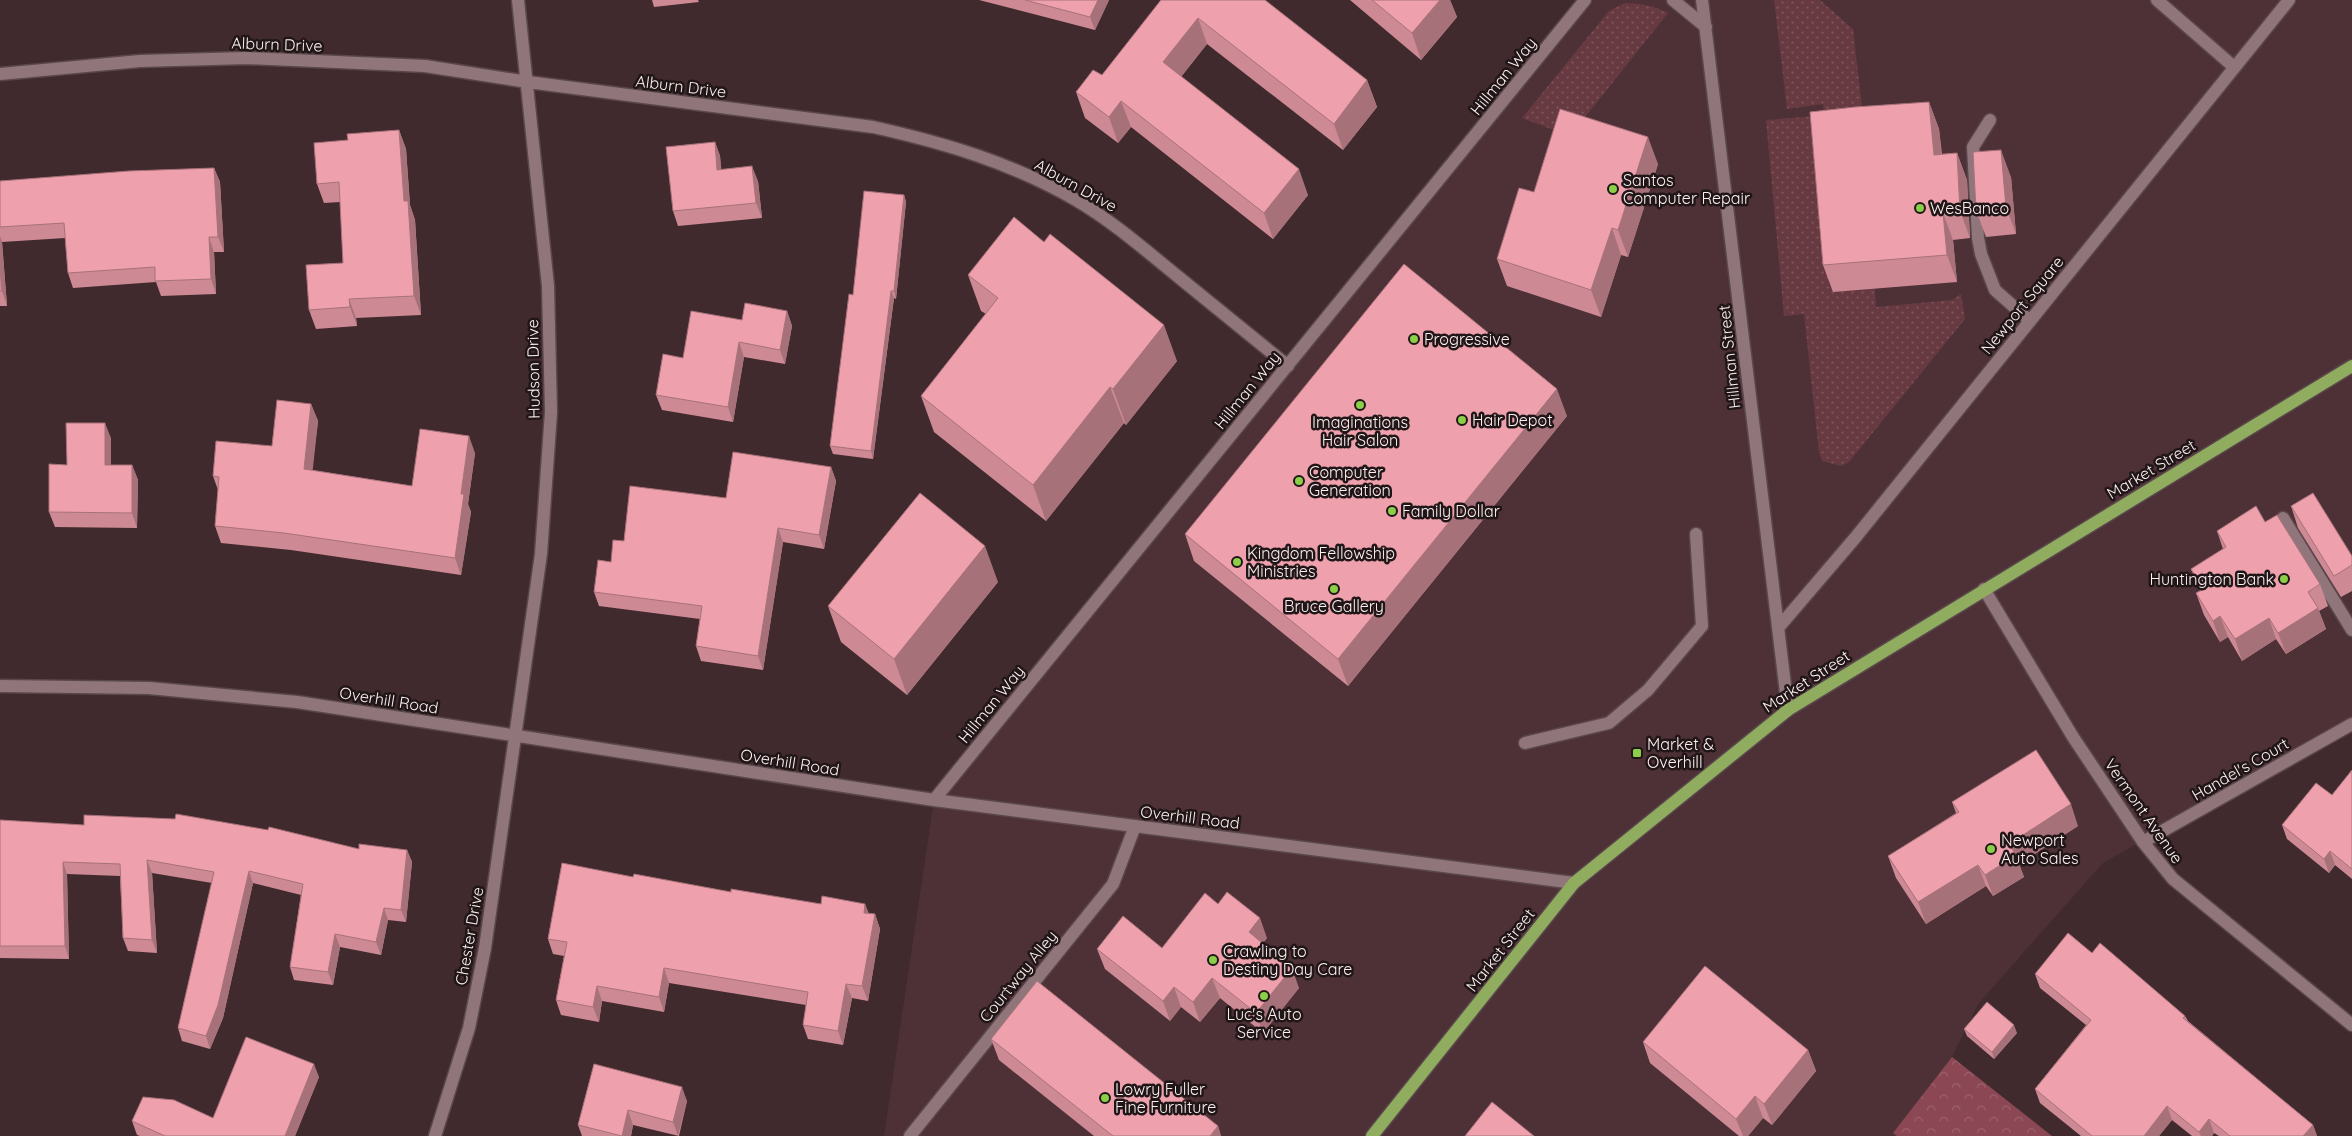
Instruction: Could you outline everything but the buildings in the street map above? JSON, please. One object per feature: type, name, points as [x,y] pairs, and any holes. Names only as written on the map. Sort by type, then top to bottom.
[{"type":"main road","name":"Market Street","points":[[1372,1136],[1574,883],[1788,710],[2352,366]]},
{"type":"street","name":"Hudson Drive","points":[[515,737],[541,554],[551,412],[548,286],[518,0]]},
{"type":"street","name":"Hillman Way","points":[[934,800],[1585,0]]},
{"type":"street","points":[[1672,0],[1706,27]]},
{"type":"street","name":"Hillman Street","points":[[1702,0],[1788,710]]},
{"type":"street","points":[[2157,0],[2234,66]]},
{"type":"street","name":"Newport Square","points":[[1778,628],[1855,538],[2289,0]]},
{"type":"street","name":"Alburn Drive","points":[[0,74],[140,61],[247,58],[425,66],[528,82],[873,128],[926,138],[984,156],[1068,196],[1115,226],[1288,366]]},
{"type":"street","points":[[1990,120],[1973,147],[1977,228],[1981,254],[1995,290],[2030,321]]},
{"type":"street","points":[[2283,518],[2352,630]]},
{"type":"street","points":[[1525,743],[1609,723],[1648,690],[1702,626],[1696,534]]},
{"type":"street","name":"Vermont Avenue","points":[[1984,589],[2073,737],[2144,842],[2173,880],[2352,1025]]},
{"type":"street","name":"Overhill Road","points":[[0,686],[149,688],[298,702],[515,737],[934,800],[1574,883]]},
{"type":"street","name":"Handel's Court","points":[[2144,842],[2352,724]]},
{"type":"street","name":"Chester Drive","points":[[435,1136],[469,1028],[484,948],[515,737]]},
{"type":"street","name":"Courtway Alley","points":[[910,1136],[1113,884],[1134,826]]},
{"type":"shaded area","points":[[1585,0],[2352,0],[2352,724],[2103,863],[1978,1004],[1952,1057],[2052,1136],[884,1136],[934,800]]},
{"type":"shaded area","points":[[1774,0],[1820,0],[1853,29],[1865,134],[1826,138],[1823,104],[1787,109]]},
{"type":"shaded area","points":[[1625,3],[1647,5],[1668,13],[1570,136],[1522,118],[1609,11]]},
{"type":"shaded area","points":[[1817,116],[1875,288],[1876,307],[1952,300],[1961,294],[1965,319],[1849,462],[1841,466],[1822,461],[1819,452],[1804,314],[1784,316],[1766,120]]},
{"type":"green space","points":[[1952,1057],[2052,1136],[1897,1136],[1893,1133]]},
{"type":"place","name":"Santos Computer Repair","points":[[1613,189]]},
{"type":"place","name":"WesBanco","points":[[1920,208]]},
{"type":"place","name":"Progressive","points":[[1414,339]]},
{"type":"place","name":"Imaginations Hair Salon","points":[[1360,405]]},
{"type":"place","name":"Hair Depot","points":[[1462,420]]},
{"type":"place","name":"Computer Generation","points":[[1299,481]]},
{"type":"place","name":"Family Dollar","points":[[1392,511]]},
{"type":"place","name":"Kingdom Fellowship Ministries","points":[[1237,562]]},
{"type":"place","name":"Huntington Bank","points":[[2284,579]]},
{"type":"place","name":"Bruce Gallery","points":[[1334,589]]},
{"type":"place","name":"Market & Overhill","points":[[1637,753]]},
{"type":"place","name":"Newport Auto Sales","points":[[1991,849]]},
{"type":"place","name":"Crawling to Destiny Day Care","points":[[1213,960]]},
{"type":"place","name":"Luc's Auto Service","points":[[1264,996]]},
{"type":"place","name":"Lowry Fuller Fine Furniture","points":[[1105,1098]]}]
